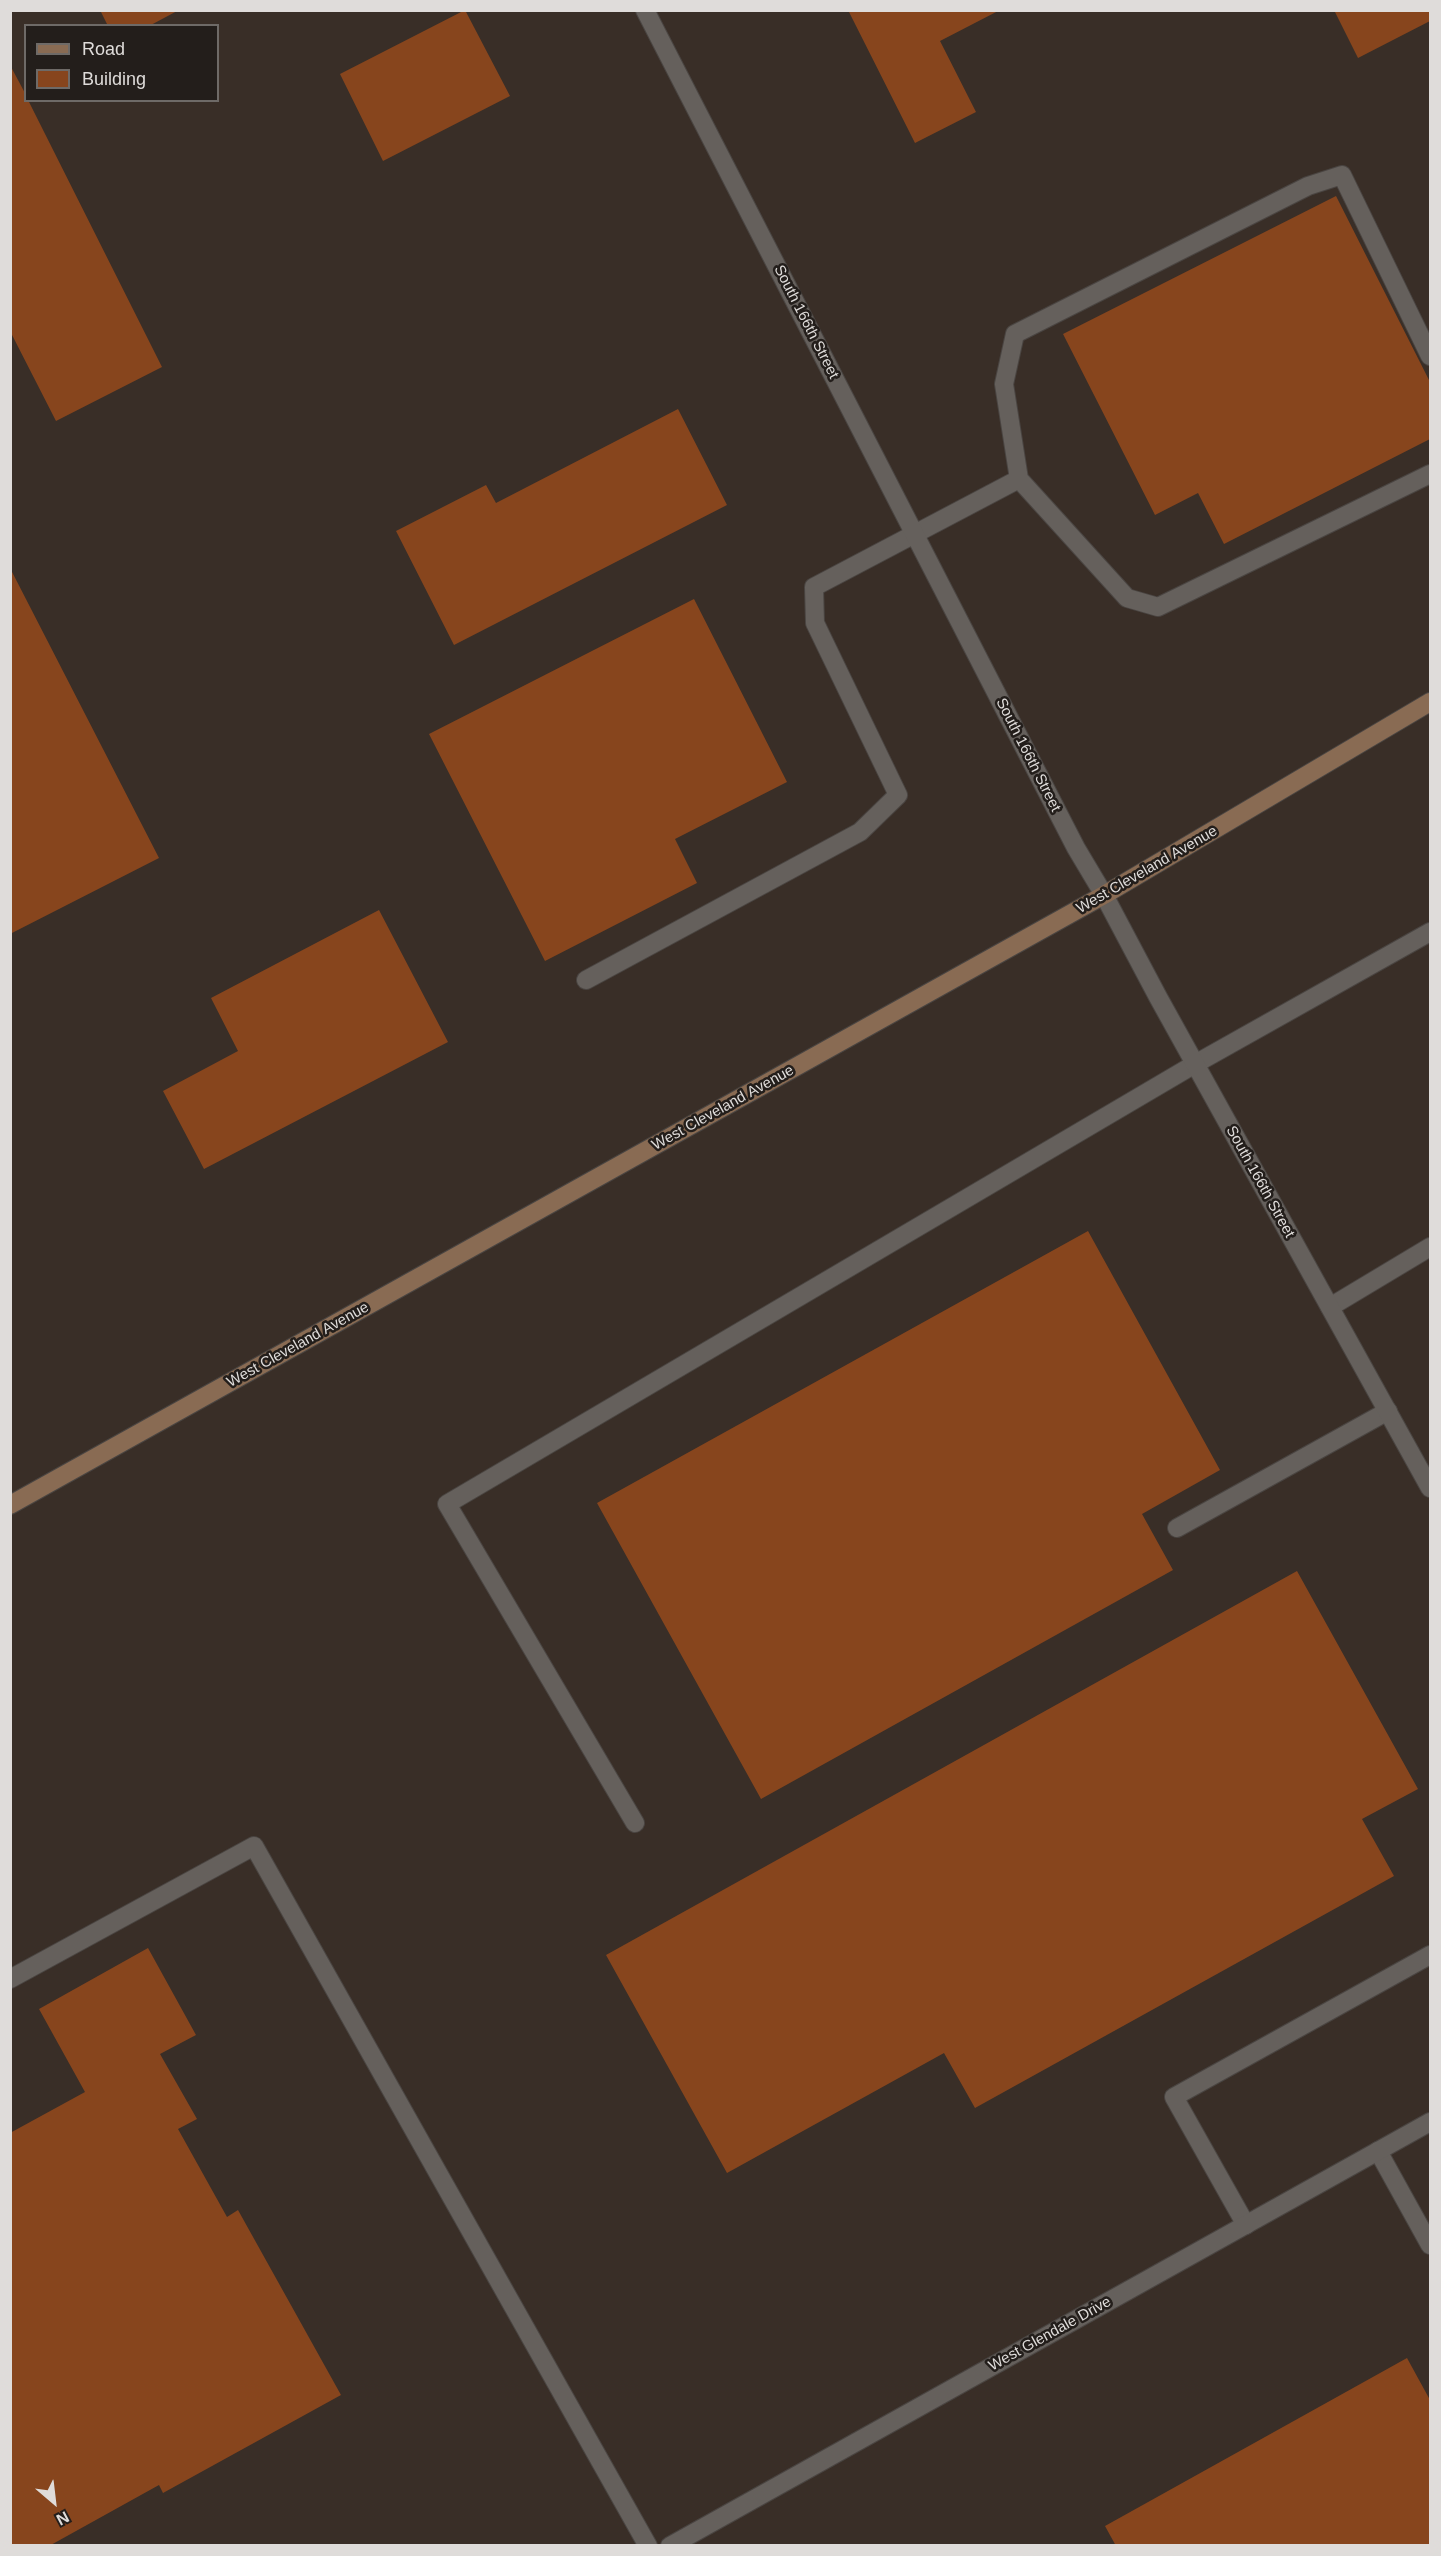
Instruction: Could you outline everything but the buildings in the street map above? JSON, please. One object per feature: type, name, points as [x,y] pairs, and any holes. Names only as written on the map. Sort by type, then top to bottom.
[{"type":"main road","name":"West Cleveland Avenue","points":[[10,1505],[1104,895],[1431,702]]},
{"type":"street","name":"South 166th Street","points":[[645,10],[1076,848],[1431,1488]]},
{"type":"street","points":[[1431,356],[1342,175],[1308,186],[1015,334],[1004,384],[1018,478],[1127,598],[1158,607],[1431,474]]},
{"type":"street","points":[[586,980],[860,832],[898,795],[815,623],[814,587],[1018,478]]},
{"type":"street","points":[[635,1822],[447,1504],[1195,1064],[1431,932]]},
{"type":"street","points":[[1330,1307],[1431,1247]]},
{"type":"street","points":[[1177,1528],[1388,1411]]},
{"type":"street","points":[[10,1979],[254,1846],[648,2546]]},
{"type":"street","points":[[1246,2224],[1173,2097],[1431,1955]]},
{"type":"street","name":"West Glendale Drive","points":[[679,2543],[1431,2122]]},
{"type":"street","points":[[1377,2151],[1431,2245]]},
{"type":"shaded area","points":[[11,11],[1430,11],[1430,2545],[11,2545]]}]
